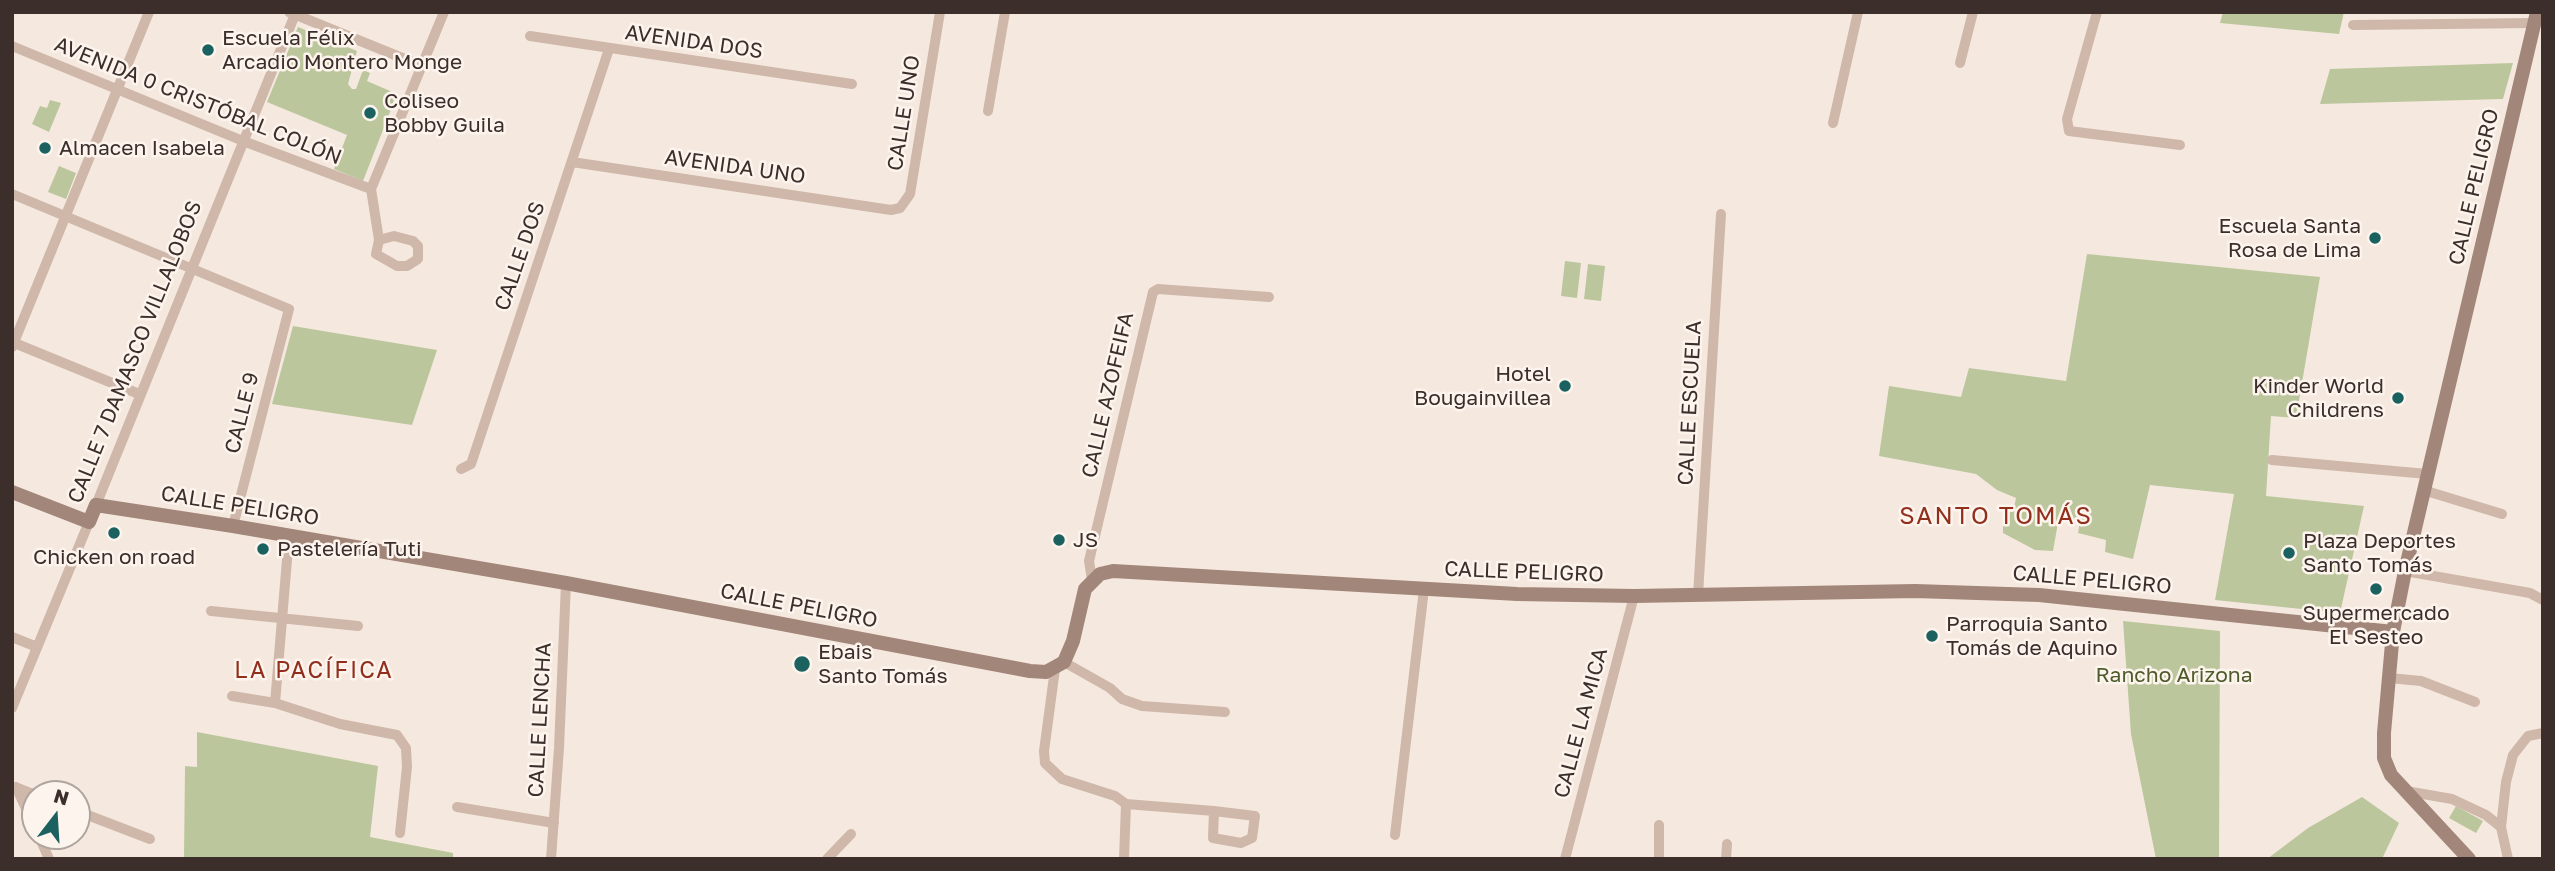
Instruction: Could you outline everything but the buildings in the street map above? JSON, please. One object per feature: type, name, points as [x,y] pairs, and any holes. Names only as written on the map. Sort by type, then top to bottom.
[{"type":"main road","name":"CALLE PELIGRO","points":[[1092,580],[1100,574],[1128,571],[1424,589],[1634,596],[1915,591],[2039,595],[2393,632],[2423,490],[2536,18]]},
{"type":"main road","points":[[12,492],[89,522]]},
{"type":"main road","name":"CALLE PELIGRO","points":[[96,505],[566,583],[1030,671],[1060,666]]},
{"type":"main road","name":"CALLE 7 DAMASCO VILLALOBOS","points":[[89,522],[96,505]]},
{"type":"main road","points":[[1060,666],[1073,641],[1085,589],[1092,580]]},
{"type":"main road","points":[[2393,632],[2384,758],[2391,775],[2469,859]]},
{"type":"street","points":[[139,394],[13,344],[149,12]]},
{"type":"street","points":[[379,240],[371,189],[444,12]]},
{"type":"street","name":"CALLE UNO","points":[[891,209],[900,208],[910,194],[940,12]]},
{"type":"street","points":[[988,111],[1005,12]]},
{"type":"street","points":[[1833,122],[1858,12]]},
{"type":"street","points":[[1960,63],[1973,12]]},
{"type":"street","points":[[2097,12],[2067,118],[2069,131],[2180,145]]},
{"type":"street","points":[[294,13],[422,66]]},
{"type":"street","name":"CALLE 7 DAMASCO VILLALOBOS","points":[[96,505],[294,13]]},
{"type":"street","points":[[2353,25],[2536,18]]},
{"type":"street","name":"AVENIDA DOS","points":[[530,36],[852,84]]},
{"type":"street","name":"AVENIDA 0 CRISTÓBAL COLÓN","points":[[12,46],[243,141],[371,189]]},
{"type":"street","name":"CALLE DOS","points":[[461,470],[471,464],[609,49]]},
{"type":"street","name":"AVENIDA UNO","points":[[572,162],[891,209]]},
{"type":"street","points":[[12,194],[192,269]]},
{"type":"street","name":"CALLE ESCUELA","points":[[1698,594],[1721,214]]},
{"type":"street","name":"CALLE 9","points":[[192,269],[289,309],[233,526]]},
{"type":"street","name":"CALLE AZOFEIFA","points":[[1092,580],[1089,561],[1153,292],[1158,289],[1269,297]]},
{"type":"street","points":[[2272,460],[2427,474]]},
{"type":"street","points":[[2423,490],[2502,514]]},
{"type":"street","name":"CALLE 7 DAMASCO VILLALOBOS","points":[[12,708],[89,522]]},
{"type":"street","points":[[275,703],[289,536]]},
{"type":"street","points":[[2405,571],[2543,594]]},
{"type":"street","name":"CALLE LENCHA","points":[[551,859],[566,583]]},
{"type":"street","points":[[1395,835],[1424,589]]},
{"type":"street","points":[[2530,593],[2543,600]]},
{"type":"street","name":"CALLE LA MICA","points":[[1565,859],[1634,596]]},
{"type":"street","points":[[211,611],[358,625]]},
{"type":"street","points":[[12,637],[37,647]]},
{"type":"street","points":[[1214,811],[1126,804],[1115,796],[1062,779],[1045,763],[1044,751],[1060,666],[1110,688],[1122,699],[1142,706],[1226,712]]},
{"type":"street","points":[[2389,678],[2421,681],[2475,702]]},
{"type":"street","points":[[232,696],[275,703],[340,724],[397,734],[406,748],[407,767],[400,833]]},
{"type":"street","points":[[2508,859],[2501,827],[2513,755],[2528,736],[2543,733]]},
{"type":"street","points":[[2406,791],[2452,799],[2486,815],[2501,827]]},
{"type":"street","points":[[1124,859],[1126,804]]},
{"type":"street","points":[[457,807],[554,823]]},
{"type":"street","points":[[91,816],[150,839]]},
{"type":"street","points":[[1659,859],[1660,825]]},
{"type":"street","points":[[827,859],[851,834]]},
{"type":"street","points":[[1726,859],[1727,844]]},
{"type":"green space","points":[[2223,12],[2344,12],[2339,34],[2220,23]]},
{"type":"green space","points":[[298,27],[357,51],[348,84],[352,89],[356,89],[363,70],[370,73],[367,81],[397,94],[363,181],[334,169],[347,135],[267,102]]},
{"type":"green space","points":[[2513,63],[2503,99],[2320,104],[2330,69]]},
{"type":"green space","points":[[50,100],[61,103],[49,132],[32,124],[40,106],[47,108]]},
{"type":"green space","points":[[59,166],[76,173],[66,199],[48,192]]},
{"type":"green space","points":[[2087,254],[2320,277],[2296,418],[2271,416],[2266,496],[2364,506],[2340,613],[2215,600],[2234,494],[2150,485],[2133,559],[2105,552],[2106,540],[2078,533],[2080,521],[2059,517],[2053,551],[2035,550],[2003,533],[2003,517],[2006,512],[2013,512],[2016,498],[1997,490],[1976,474],[1879,456],[1889,386],[1961,397],[1969,368],[2066,381]]},
{"type":"green space","points":[[1565,261],[1581,263],[1577,298],[1561,296]]},
{"type":"green space","points":[[1588,264],[1605,266],[1601,301],[1584,299]]},
{"type":"green space","points":[[293,326],[437,350],[412,425],[272,404]]},
{"type":"green space","name":"Rancho Arizona","points":[[2123,621],[2220,631],[2219,859],[2156,859],[2131,734]]},
{"type":"green space","points":[[197,732],[378,766],[370,837],[453,853],[453,859],[184,859],[185,766],[197,767]]},
{"type":"green space","points":[[2362,797],[2399,823],[2382,859],[2267,859],[2308,828]]},
{"type":"green space","points":[[2456,806],[2483,821],[2476,833],[2449,818]]},
{"type":"place","name":"Escuela Félix Arcadio Montero Monge","points":[[208,50]]},
{"type":"place","name":"Coliseo Bobby Guila","points":[[370,113]]},
{"type":"place","name":"Almacen Isabela","points":[[45,148]]},
{"type":"place","name":"Escuela Santa Rosa de Lima","points":[[2375,238]]},
{"type":"place","name":"Hotel Bougainvillea","points":[[1565,386]]},
{"type":"place","name":"Kinder World Childrens","points":[[2398,398]]},
{"type":"place","name":"Chicken on road","points":[[114,533]]},
{"type":"place","name":"JS","points":[[1059,540]]},
{"type":"place","name":"Pastelería Tuti","points":[[263,549]]},
{"type":"place","name":"Plaza Deportes Santo Tomás","points":[[2289,553]]},
{"type":"place","name":"Supermercado El Sesteo","points":[[2376,589]]},
{"type":"place","name":"Parroquia Santo Tomás de Aquino","points":[[1932,636]]},
{"type":"place","name":"Ebais Santo Tomás","points":[[802,664]]},
{"type":"district","name":"SANTO TOMÁS","points":[[1996,516]]},
{"type":"district","name":"LA PACÍFICA","points":[[314,671]]}]
